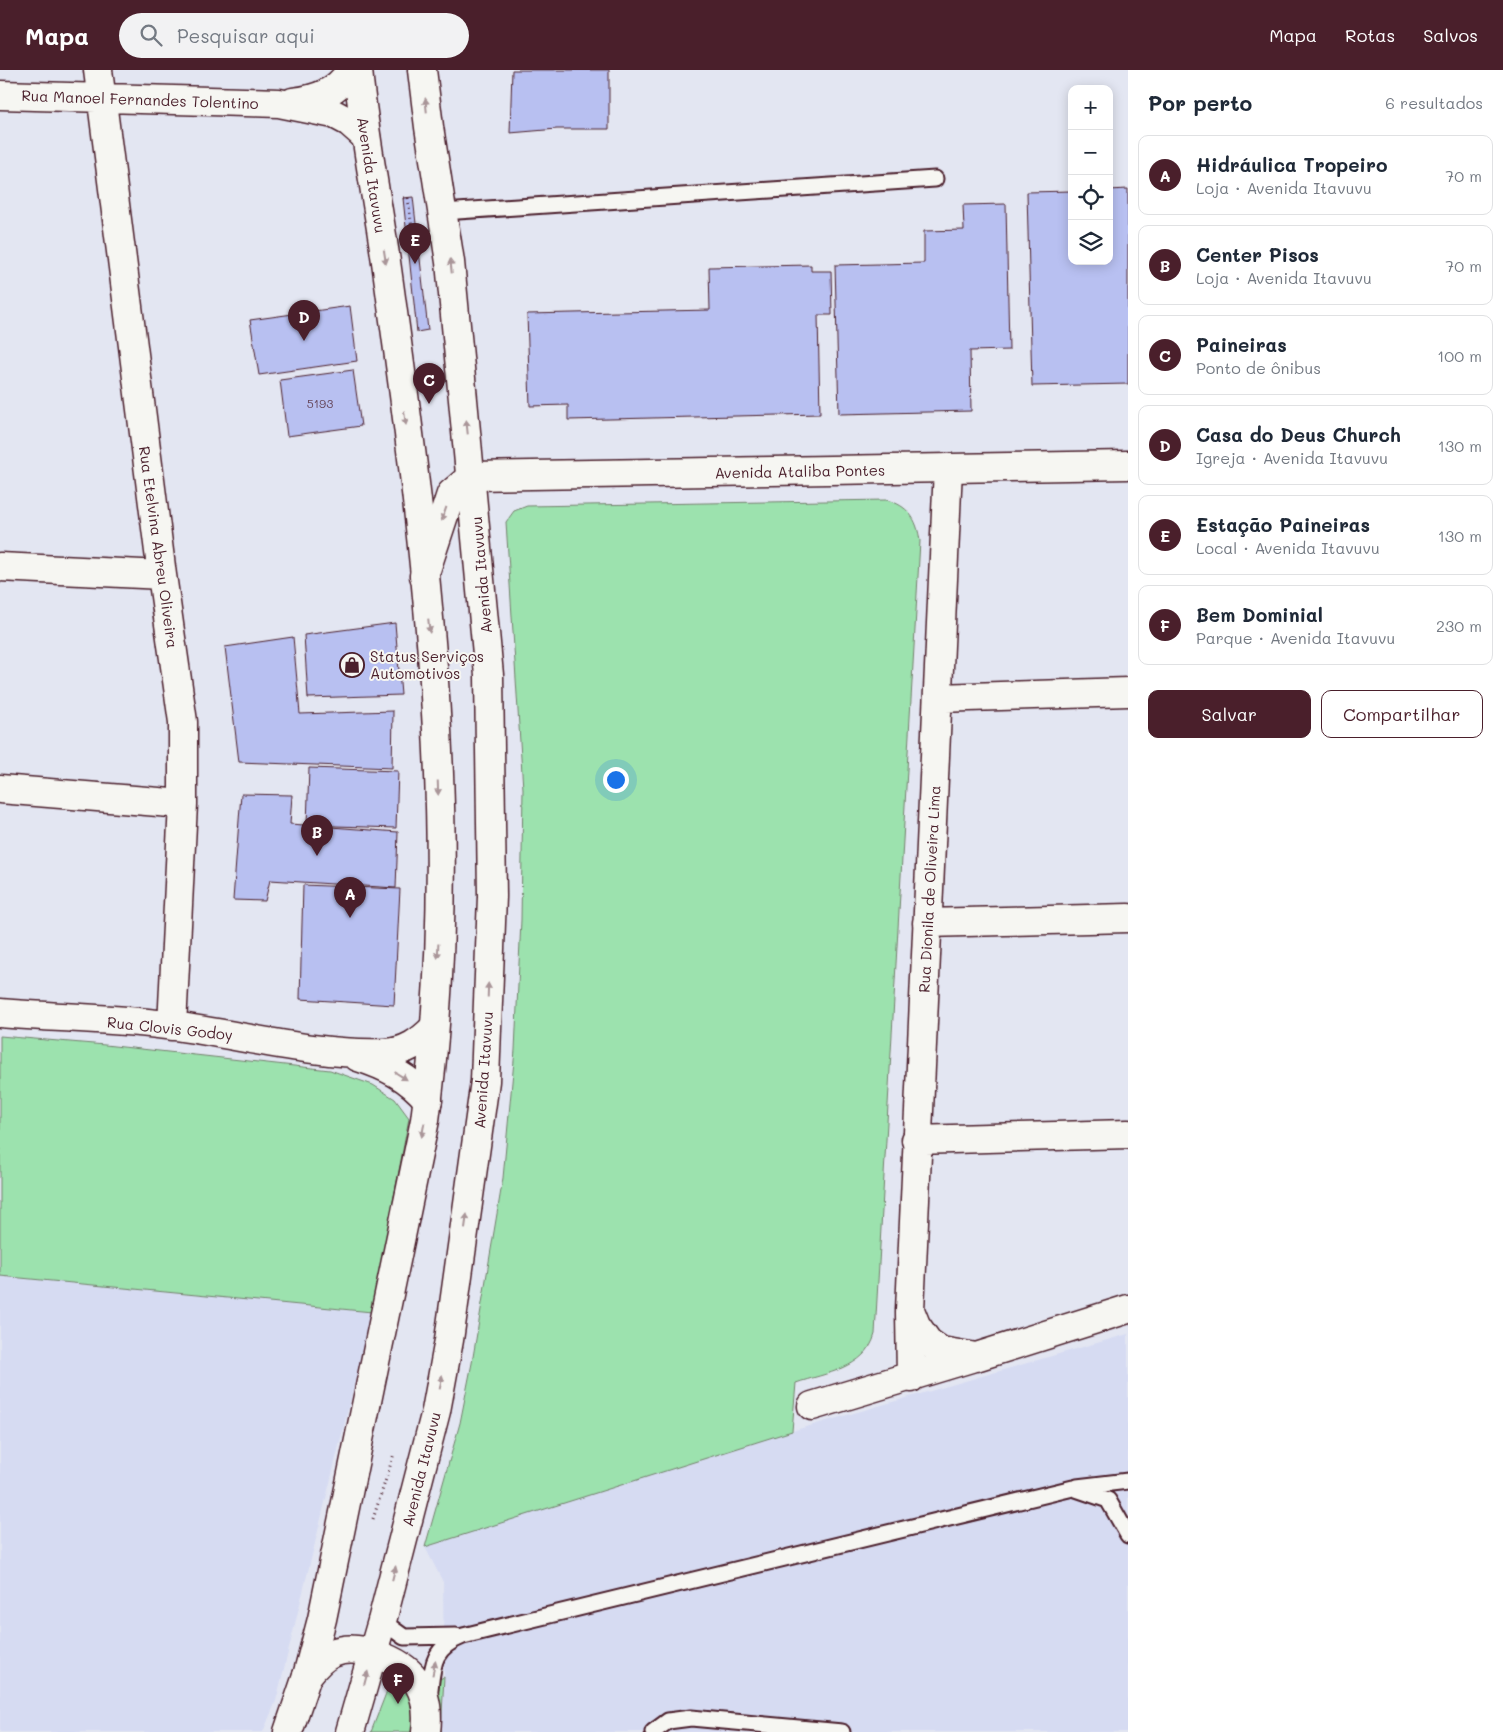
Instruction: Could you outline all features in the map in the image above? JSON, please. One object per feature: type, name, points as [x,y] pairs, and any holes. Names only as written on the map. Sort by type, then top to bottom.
[{"type":"street","name":"Rua Etelvina Abreu Oliveira","points":[[98,70],[162,575],[183,722],[183,804],[172,1026]]},
{"type":"street","name":"Rua Manoel Fernandes Tolentino","points":[[279,104],[311,100],[332,92],[351,70]]},
{"type":"street","name":"Avenida Itavuvu","points":[[288,1732],[322,1618],[366,1412],[428,1100],[441,893],[435,691],[424,578],[387,270],[366,137],[358,70]]},
{"type":"street","name":"Avenida Itavuvu","points":[[350,1732],[382,1621],[436,1411],[450,1330],[485,1081],[492,896],[489,675],[472,476],[450,262],[422,70]]},
{"type":"street","name":"Rua Manoel Fernandes Tolentino","points":[[0,95],[279,104],[334,114],[349,122],[366,137]]},
{"type":"street","name":"Avenida Ataliba Pontes","points":[[472,476],[1128,465]]},
{"type":"street","name":"Rua Dionila de Oliveira Lima","points":[[911,1378],[910,1310],[916,1140],[948,468]]},
{"type":"street","name":"Avenida Itavuvu","points":[[424,578],[451,494],[472,476]]},
{"type":"street","points":[[0,567],[162,575]]},
{"type":"street","points":[[938,698],[1128,692]]},
{"type":"street","points":[[0,788],[183,804]]},
{"type":"street","points":[[927,923],[1128,918]]},
{"type":"street","name":"Rua Clovis Godoy","points":[[0,1013],[172,1026],[340,1052],[386,1053],[406,1049],[422,1041],[434,1028]]},
{"type":"street","name":"Rua Clovis Godoy","points":[[340,1052],[376,1063],[399,1073],[418,1087],[428,1100]]},
{"type":"street","points":[[916,1140],[1128,1134]]},
{"type":"street","points":[[812,1406],[911,1378],[1128,1309]]},
{"type":"street","name":"Rua Dionila de Oliveira Lima","points":[[910,1310],[916,1325],[928,1342],[941,1351],[960,1356],[979,1356]]},
{"type":"street","name":"Avenida Itavuvu","points":[[306,1676],[319,1662],[332,1653],[347,1650],[373,1653],[397,1662],[412,1674],[421,1690],[426,1723]]},
{"type":"lane","points":[[443,212],[935,179]]},
{"type":"lane","points":[[426,1723],[434,1662],[446,1643],[462,1636],[1073,1488],[1128,1481]]},
{"type":"lane","points":[[1073,1488],[1108,1500],[1128,1535]]},
{"type":"lane","points":[[382,1621],[404,1637],[462,1636]]},
{"type":"lane","points":[[652,1732],[668,1721],[691,1718],[842,1732]]},
{"type":"shaded area","points":[[0,1276],[372,1312],[276,1701],[263,1732],[0,1732]]},
{"type":"shaded area","points":[[1128,1334],[1128,1732],[441,1732],[444,1677],[443,1582],[425,1547],[792,1431]]},
{"type":"green space","points":[[886,500],[906,509],[917,526],[920,541],[875,1334],[870,1346],[863,1355],[843,1368],[796,1383],[792,1431],[425,1547],[460,1423],[472,1363],[503,1178],[515,1050],[521,920],[523,789],[506,522],[514,511],[527,506]]},
{"type":"green space","points":[[0,1036],[105,1045],[330,1070],[373,1085],[395,1099],[409,1118],[372,1312],[0,1276]]},
{"type":"green space","points":[[444,1677],[441,1732],[429,1732],[437,1680]]},
{"type":"green space","points":[[390,1683],[407,1687],[415,1710],[413,1732],[371,1732]]},
{"type":"building","points":[[512,70],[609,70],[609,129],[557,129],[510,133]]},
{"type":"building","points":[[1128,189],[1128,384],[1032,386],[1027,192],[1068,191],[1068,265],[1113,265],[1113,190]]},
{"type":"building","points":[[413,197],[428,330],[417,332],[403,198]]},
{"type":"building","points":[[1006,204],[1009,350],[970,351],[971,411],[839,414],[835,265],[924,263],[924,231],[964,230],[963,205]]},
{"type":"building","points":[[811,265],[811,271],[831,271],[832,315],[818,315],[820,414],[568,420],[568,405],[530,406],[527,314],[710,310],[709,267]]},
{"type":"building","points":[[350,306],[357,361],[259,375],[250,320]]},
{"type":"building","points":[[353,370],[361,426],[287,436],[280,380]]},
{"type":"building","name":"Status Serviços Automotivos","points":[[395,623],[401,695],[308,698],[304,635]]},
{"type":"building","points":[[293,637],[300,714],[393,711],[392,768],[239,762],[225,647]]},
{"type":"building","points":[[309,768],[398,771],[396,828],[307,825]]},
{"type":"building","points":[[241,794],[292,795],[290,824],[398,832],[396,888],[270,880],[265,901],[233,900]]},
{"type":"building","points":[[303,885],[400,889],[394,1005],[300,999]]},
{"type":"place","name":"Estação Paineiras","points":[[415,264]]},
{"type":"place","name":"Casa do Deus Church","points":[[304,341]]},
{"type":"place","name":"Paineiras","points":[[429,404]]},
{"type":"place","name":"Status Serviços Automotivos","points":[[352,665]]},
{"type":"place","name":"Center Pisos","points":[[317,856]]},
{"type":"place","name":"Hidráulica Tropeiro","points":[[350,918]]},
{"type":"place","name":"Bem Dominial","points":[[398,1704]]}]
